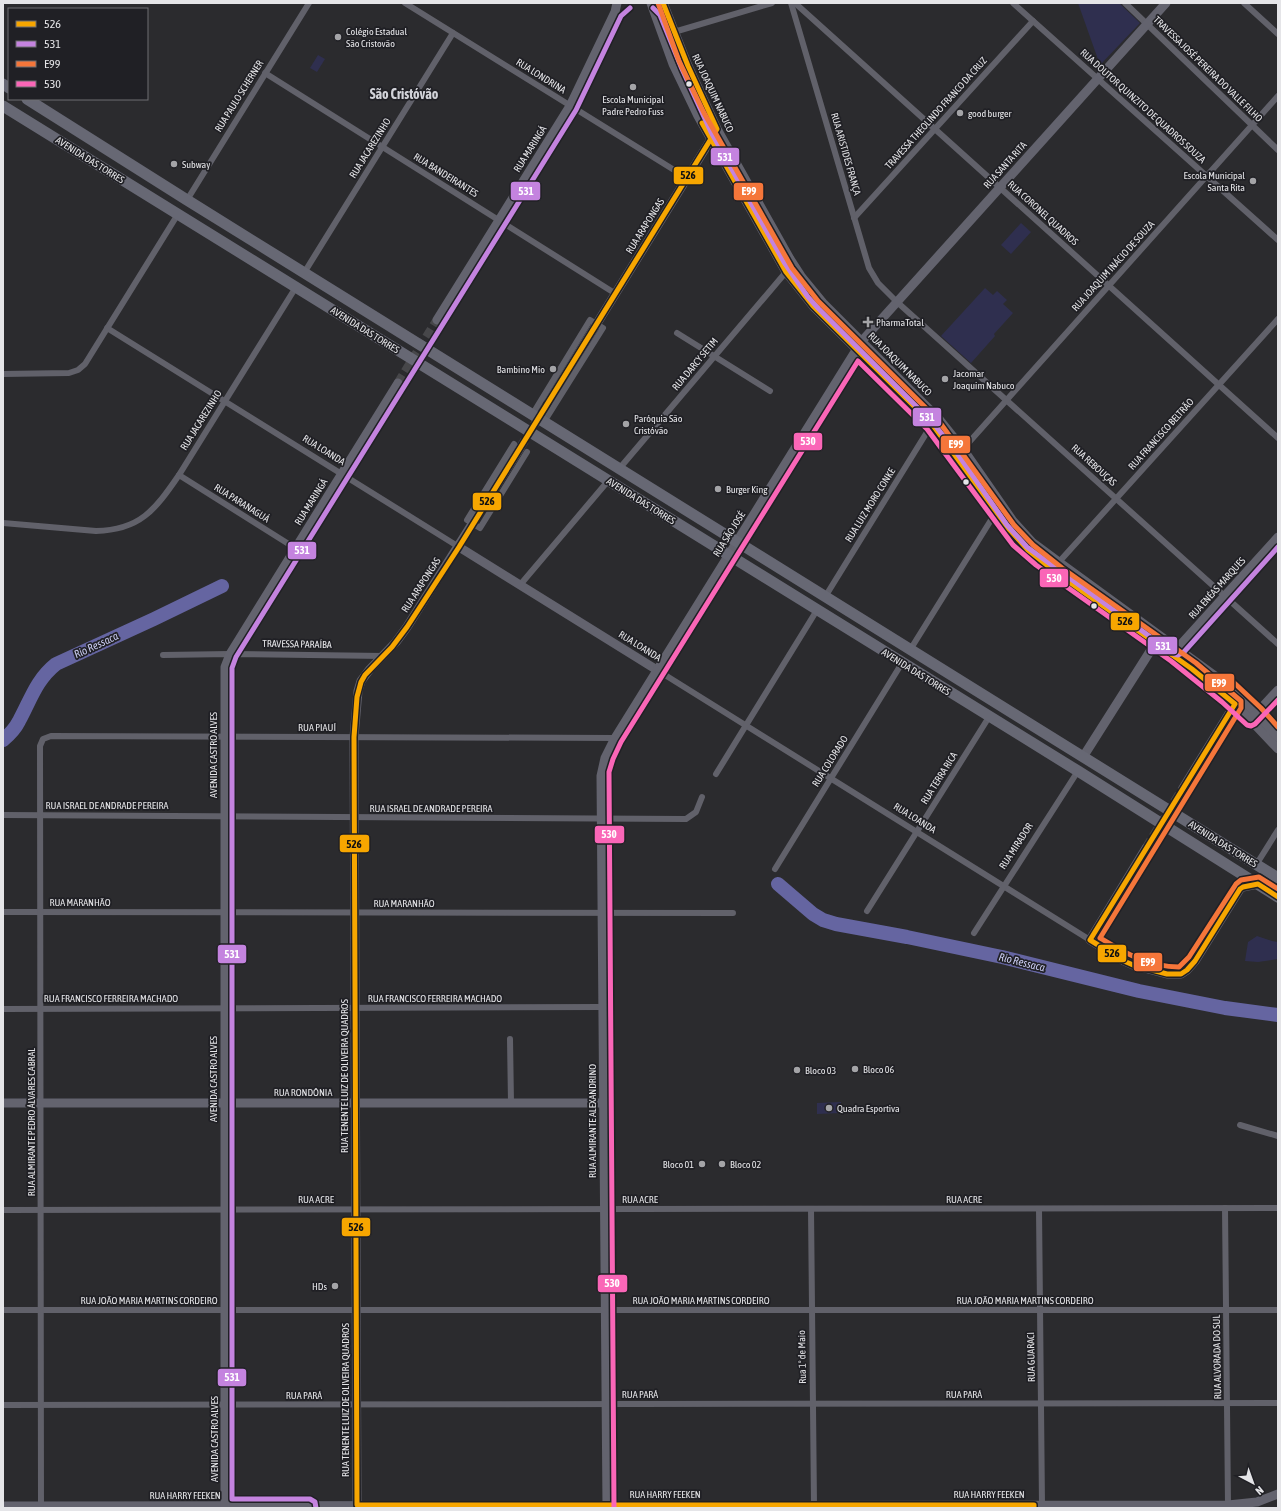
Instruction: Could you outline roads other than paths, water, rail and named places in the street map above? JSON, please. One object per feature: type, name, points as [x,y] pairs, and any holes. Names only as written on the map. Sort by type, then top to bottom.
[{"type":"highway","name":"AVENIDA DAS TORRES","points":[[29,100],[427,350],[1278,878]]},
{"type":"highway","name":"AVENIDA DAS TORRES","points":[[3,106],[1078,771],[1278,897]]},
{"type":"main road","points":[[615,6],[625,3]]},
{"type":"main road","name":"RUA JOAQUIM NABUCO","points":[[651,3],[674,64],[711,140],[786,272],[804,297],[934,414],[963,449],[1013,521],[1032,542],[1175,651],[1215,676],[1253,716],[1278,749]]},
{"type":"main road","points":[[658,3],[665,7]]},
{"type":"main road","name":"RUA SANTA RITA","points":[[859,346],[1166,3]]},
{"type":"main road","name":"RUA MARINGÁ","points":[[441,320],[499,220],[570,106],[615,6]]},
{"type":"main road","name":"RUA JOAQUIM NABUCO","points":[[665,7],[702,98],[717,129],[801,276],[859,346],[932,424],[1018,540],[1040,559],[1156,642],[1175,651],[1206,680],[1278,737]]},
{"type":"main road","name":"RUA ARAPONGAS","points":[[549,401],[717,129]]},
{"type":"main road","name":"RUA SÃO JOSÉ","points":[[615,738],[859,346]]},
{"type":"main road","name":"RUA MARINGÁ","points":[[230,654],[398,383]]},
{"type":"main road","name":"RUA ARAPONGAS","points":[[384,656],[407,627],[459,547],[520,448]]},
{"type":"main road","name":"RUA ENÉAS MARQUES","points":[[1175,651],[1278,537]]},
{"type":"main road","name":"RUA LOANDA","points":[[459,547],[657,670]]},
{"type":"main road","points":[[1083,757],[1156,642]]},
{"type":"main road","name":"AVENIDA CASTRO ALVES","points":[[225,1506],[224,673],[230,654]]},
{"type":"main road","name":"RUA TENENTE LUIZ DE OLIVEIRA QUADROS","points":[[357,1506],[354,737],[358,691],[361,681],[370,669],[384,656]]},
{"type":"main road","points":[[1253,716],[1278,690]]},
{"type":"main road","points":[[1183,788],[1235,704]]},
{"type":"main road","name":"RUA ALMIRANTE ALEXANDRINO","points":[[607,1507],[601,819],[602,768],[605,758],[615,738]]},
{"type":"main road","points":[[1090,940],[1146,848]]},
{"type":"main road","name":"RUA LOANDA","points":[[1090,940],[1133,965],[1174,975],[1181,974],[1195,961],[1240,889],[1258,884]]},
{"type":"main road","name":"RUA RONDÔNIA","points":[[3,1103],[603,1103]]},
{"type":"main road","name":"RUA HARRY FEEKEN","points":[[3,1506],[1224,1506],[1257,1502],[1278,1494]]},
{"type":"street","name":"RUA PAULO SCHERNER","points":[[187,200],[309,3]]},
{"type":"street","name":"RUA LONDRINA","points":[[405,3],[687,178]]},
{"type":"street","points":[[674,32],[772,3]]},
{"type":"street","name":"RUA ARISTIDES FRANÇA","points":[[791,3],[868,268],[878,283],[897,302]]},
{"type":"street","name":"RUA CORONEL QUADROS","points":[[795,3],[1278,438]]},
{"type":"street","name":"RUA DOUTOR QUINZITO DE QUADROS SOUZA","points":[[1013,3],[1278,240]]},
{"type":"street","name":"TRAVESSA JOSÉ PEREIRA DO VALLE FILHO","points":[[1125,3],[1278,150]]},
{"type":"street","points":[[1244,3],[1278,34]]},
{"type":"street","name":"TRAVESSA THEOLINDO FRANCO DA CRUZ","points":[[854,218],[1033,21]]},
{"type":"street","name":"RUA JACAREZINHO","points":[[304,273],[453,33]]},
{"type":"street","name":"RUA BANDEIRANTES","points":[[265,73],[616,294]]},
{"type":"street","name":"RUA JOAQUIM INÁCIO DE SOUZA","points":[[963,449],[1278,96]]},
{"type":"street","points":[[3,374],[69,373],[78,370],[85,364],[178,214]]},
{"type":"street","name":"RUA DARCY SETIM","points":[[619,469],[786,272]]},
{"type":"street","name":"RUA JACAREZINHO","points":[[3,523],[103,531],[121,528],[133,524],[143,518],[160,502],[179,475],[296,287]]},
{"type":"street","name":"RUA REBOUÇAS","points":[[897,302],[1278,644]]},
{"type":"street","name":"RUA FRANCISCO BELTRÃO","points":[[1059,562],[1278,319]]},
{"type":"street","points":[[427,350],[441,320]]},
{"type":"street","points":[[532,415],[590,320],[597,324]]},
{"type":"street","name":"RUA ARAPONGAS","points":[[544,422],[603,328],[597,324]]},
{"type":"street","name":"RUA LOANDA","points":[[107,328],[459,547]]},
{"type":"street","points":[[677,333],[770,391]]},
{"type":"street","name":"RUA LUIZ MORO CONKE","points":[[825,597],[932,424]]},
{"type":"street","name":"RUA PARANAGUÁ","points":[[179,475],[295,548]]},
{"type":"street","points":[[520,585],[608,481]]},
{"type":"street","points":[[910,650],[996,512]]},
{"type":"street","points":[[716,774],[817,610]]},
{"type":"street","name":"TRAVESSA PARAÍBA","points":[[163,655],[230,654],[384,656]]},
{"type":"street","name":"RUA COLORADO","points":[[775,869],[902,663]]},
{"type":"street","name":"RUA LOANDA","points":[[657,670],[1090,940]]},
{"type":"street","name":"RUA TERRA RICA","points":[[866,911],[990,717]]},
{"type":"street","name":"RUA PIAUÍ","points":[[43,739],[51,736],[615,738]]},
{"type":"street","name":"RUA ALMIRANTE PEDRO ÁLVARES CABRAL","points":[[42,1506],[40,746],[43,739]]},
{"type":"street","name":"RUA MIRADOR","points":[[974,933],[1078,771]]},
{"type":"street","name":"RUA ISRAEL DE ANDRADE PEREIRA","points":[[3,815],[686,819],[696,812],[702,797]]},
{"type":"street","points":[[1256,865],[1278,830]]},
{"type":"street","name":"RUA MARANHÃO","points":[[3,912],[733,913]]},
{"type":"street","name":"RUA FRANCISCO FERREIRA MACHADO","points":[[3,1009],[603,1007]]},
{"type":"street","points":[[510,1039],[511,1103]]},
{"type":"street","points":[[1240,1125],[1278,1136]]},
{"type":"street","name":"RUA ALVORADA DO SUL","points":[[1224,1506],[1227,1403],[1225,1208]]},
{"type":"street","name":"RUA ACRE","points":[[3,1210],[1278,1208]]},
{"type":"street","name":"Rua 1º de Maio","points":[[811,1209],[814,1505]]},
{"type":"street","name":"RUA GUARACI","points":[[1037,1506],[1041,1403],[1039,1209]]},
{"type":"street","name":"RUA JOÃO MARIA MARTINS CORDEIRO","points":[[3,1310],[1278,1310]]},
{"type":"street","name":"RUA PARÁ","points":[[3,1405],[1278,1403]]},
{"type":"waterway","name":"Rio Ressaca","points":[[3,740],[12,732],[34,690],[43,677],[56,664],[222,586]]},
{"type":"waterway","name":"Rio Ressaca","points":[[778,884],[813,914],[823,920],[836,924],[1002,957],[1139,991],[1225,1008],[1278,1015]]},
{"type":"tunnel","points":[[398,383],[437,320]]},
{"type":"tunnel","points":[[520,448],[549,401]]},
{"type":"tunnel","points":[[1146,848],[1183,788]]},
{"type":"place","name":"Colégio Estadual São Cristovão","points":[[338,37]]},
{"type":"place","name":"Escola Municipal Padre Pedro Fuss","points":[[633,87]]},
{"type":"place","name":"good burger","points":[[960,113]]},
{"type":"place","name":"Subway","points":[[174,164]]},
{"type":"place","name":"Escola Municipal Santa Rita","points":[[1253,181]]},
{"type":"place","name":"PharmaTotal","points":[[868,322]]},
{"type":"place","name":"Bambino Mio","points":[[553,369]]},
{"type":"place","name":"Jacomar Joaquim Nabuco","points":[[945,379]]},
{"type":"place","name":"Paróquia São Cristóvão","points":[[626,424]]},
{"type":"place","name":"Burger King","points":[[718,489]]},
{"type":"place","name":"Bloco 06","points":[[855,1069]]},
{"type":"place","name":"Bloco 03","points":[[797,1070]]},
{"type":"place","name":"Quadra Esportiva","points":[[829,1108]]},
{"type":"place","name":"Bloco 01","points":[[702,1164]]},
{"type":"place","name":"Bloco 02","points":[[722,1164]]},
{"type":"place","name":"HDs","points":[[335,1286]]},
{"type":"district","name":"São Cristóvão","points":[[404,94]]}]
